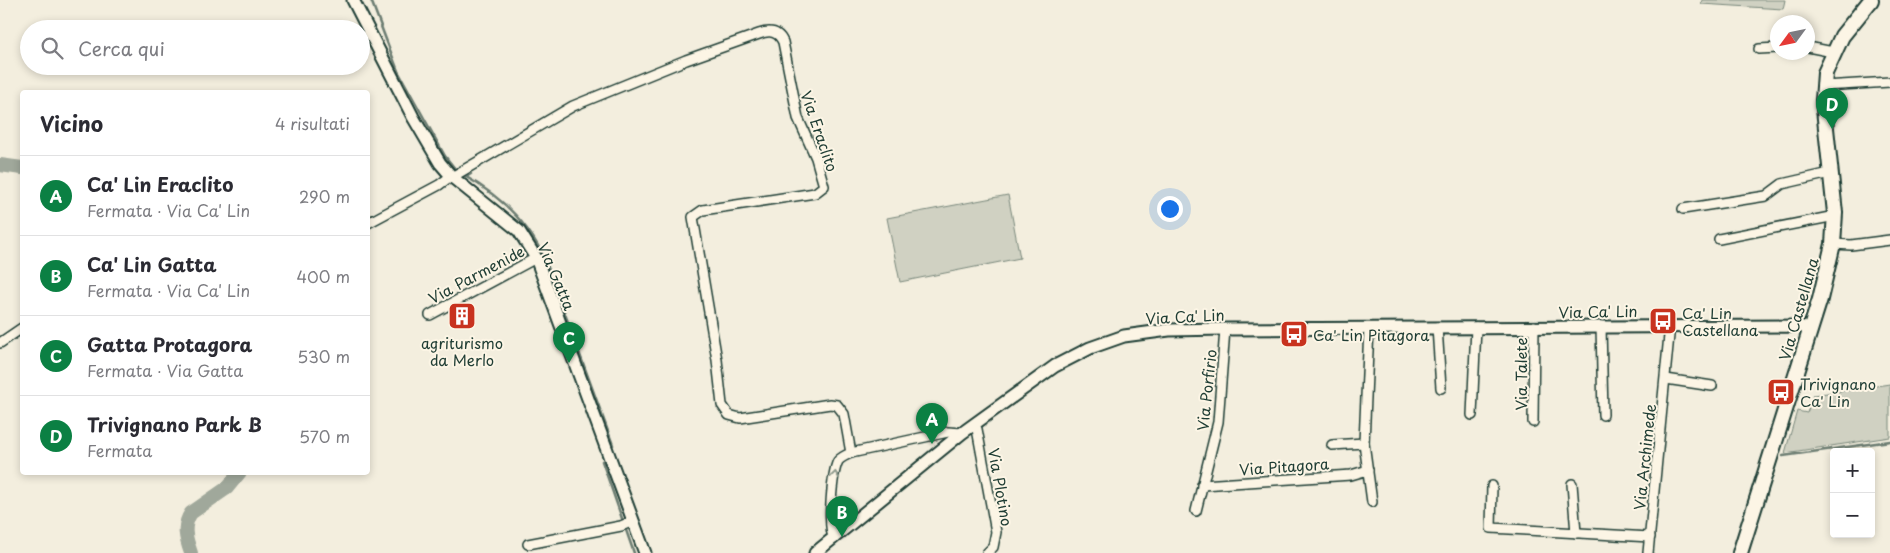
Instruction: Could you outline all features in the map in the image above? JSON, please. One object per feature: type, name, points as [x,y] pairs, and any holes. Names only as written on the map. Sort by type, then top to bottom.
[{"type":"main road","name":"Via Castellana","points":[[1740,553],[1810,330],[1833,244],[1834,216],[1824,86],[1825,73],[1842,36],[1871,0]]},
{"type":"street","name":"Via Gatta","points":[[353,0],[363,20]]},
{"type":"street","name":"Via Gatta","points":[[370,32],[430,147],[452,176],[519,230],[536,258],[629,523],[645,553]]},
{"type":"street","name":"Via Eraclito","points":[[452,176],[589,99],[695,56],[766,32],[776,33],[783,42],[798,118],[816,158],[824,186],[816,192],[703,210],[692,216],[717,360],[722,405],[729,415],[740,418],[830,404],[837,405],[844,414],[851,453]]},
{"type":"street","points":[[1759,49],[1770,48]]},
{"type":"street","points":[[1815,48],[1833,52]]},
{"type":"street","points":[[1824,86],[1890,82]]},
{"type":"street","points":[[1683,209],[1766,196],[1782,184],[1830,172]]},
{"type":"street","points":[[370,222],[452,176]]},
{"type":"street","points":[[1719,239],[1834,216]]},
{"type":"street","points":[[1833,244],[1851,245],[1890,240]]},
{"type":"street","name":"Via Parmenide","points":[[430,315],[536,258]]},
{"type":"street","name":"Via Archimede","points":[[1648,553],[1670,325]]},
{"type":"street","name":"Via Ca' Lin","points":[[815,553],[972,426],[1055,366],[1100,343],[1124,336],[1153,331],[1225,329],[1534,326],[1800,326],[1810,330]]},
{"type":"street","name":"Via Talete","points":[[1533,422],[1534,326]]},
{"type":"street","points":[[1601,326],[1603,415]]},
{"type":"street","points":[[1438,327],[1441,388]]},
{"type":"street","points":[[1472,415],[1476,327]]},
{"type":"street","points":[[1369,328],[1364,443],[1372,502]]},
{"type":"street","points":[[0,343],[20,329]]},
{"type":"street","name":"Via Porfirio","points":[[1196,511],[1218,422],[1225,329]]},
{"type":"street","points":[[1666,379],[1712,386]]},
{"type":"street","name":"Via Plotino","points":[[972,426],[977,429],[996,532],[993,548],[987,553]]},
{"type":"street","points":[[834,539],[830,522],[836,468],[840,458],[851,453],[948,432],[962,434]]},
{"type":"street","name":"Via Pitagora","points":[[1332,445],[1364,443]]},
{"type":"street","name":"Via Pitagora","points":[[1202,485],[1351,475],[1368,470]]},
{"type":"street","points":[[1575,485],[1576,533]]},
{"type":"street","points":[[1492,486],[1491,528],[1650,537]]},
{"type":"street","points":[[528,544],[629,523]]},
{"type":"shaded area","points":[[1702,0],[1785,0],[1783,9],[1701,4]]},
{"type":"shaded area","points":[[1008,195],[1020,258],[900,282],[887,218]]},
{"type":"shaded area","points":[[1890,384],[1890,437],[1785,453],[1797,411],[1807,413],[1813,395]]},
{"type":"waterway","points":[[371,0],[398,71],[445,156],[456,170]]},
{"type":"waterway","points":[[0,165],[20,168]]},
{"type":"waterway","points":[[466,177],[471,174]]},
{"type":"waterway","points":[[463,175],[501,201],[522,223],[539,248],[546,262],[613,445]]},
{"type":"waterway","points":[[1783,456],[1890,441]]},
{"type":"waterway","points":[[602,461],[634,553]]},
{"type":"waterway","points":[[191,553],[186,538],[188,518],[191,513],[227,488],[238,475]]},
{"type":"place","name":"Trivignano Park B","points":[[1832,129]]},
{"type":"place","name":"agriturismo da Merlo","points":[[462,316]]},
{"type":"place","name":"Ca' Lin Castellana","points":[[1663,321]]},
{"type":"place","name":"Ca' Lin Pitagora","points":[[1294,334]]},
{"type":"place","name":"Gatta Protagora","points":[[569,363]]},
{"type":"place","name":"Trivignano Ca' Lin","points":[[1781,392]]},
{"type":"place","name":"Ca' Lin Eraclito","points":[[932,444]]},
{"type":"place","name":"Ca' Lin Gatta","points":[[842,537]]}]
